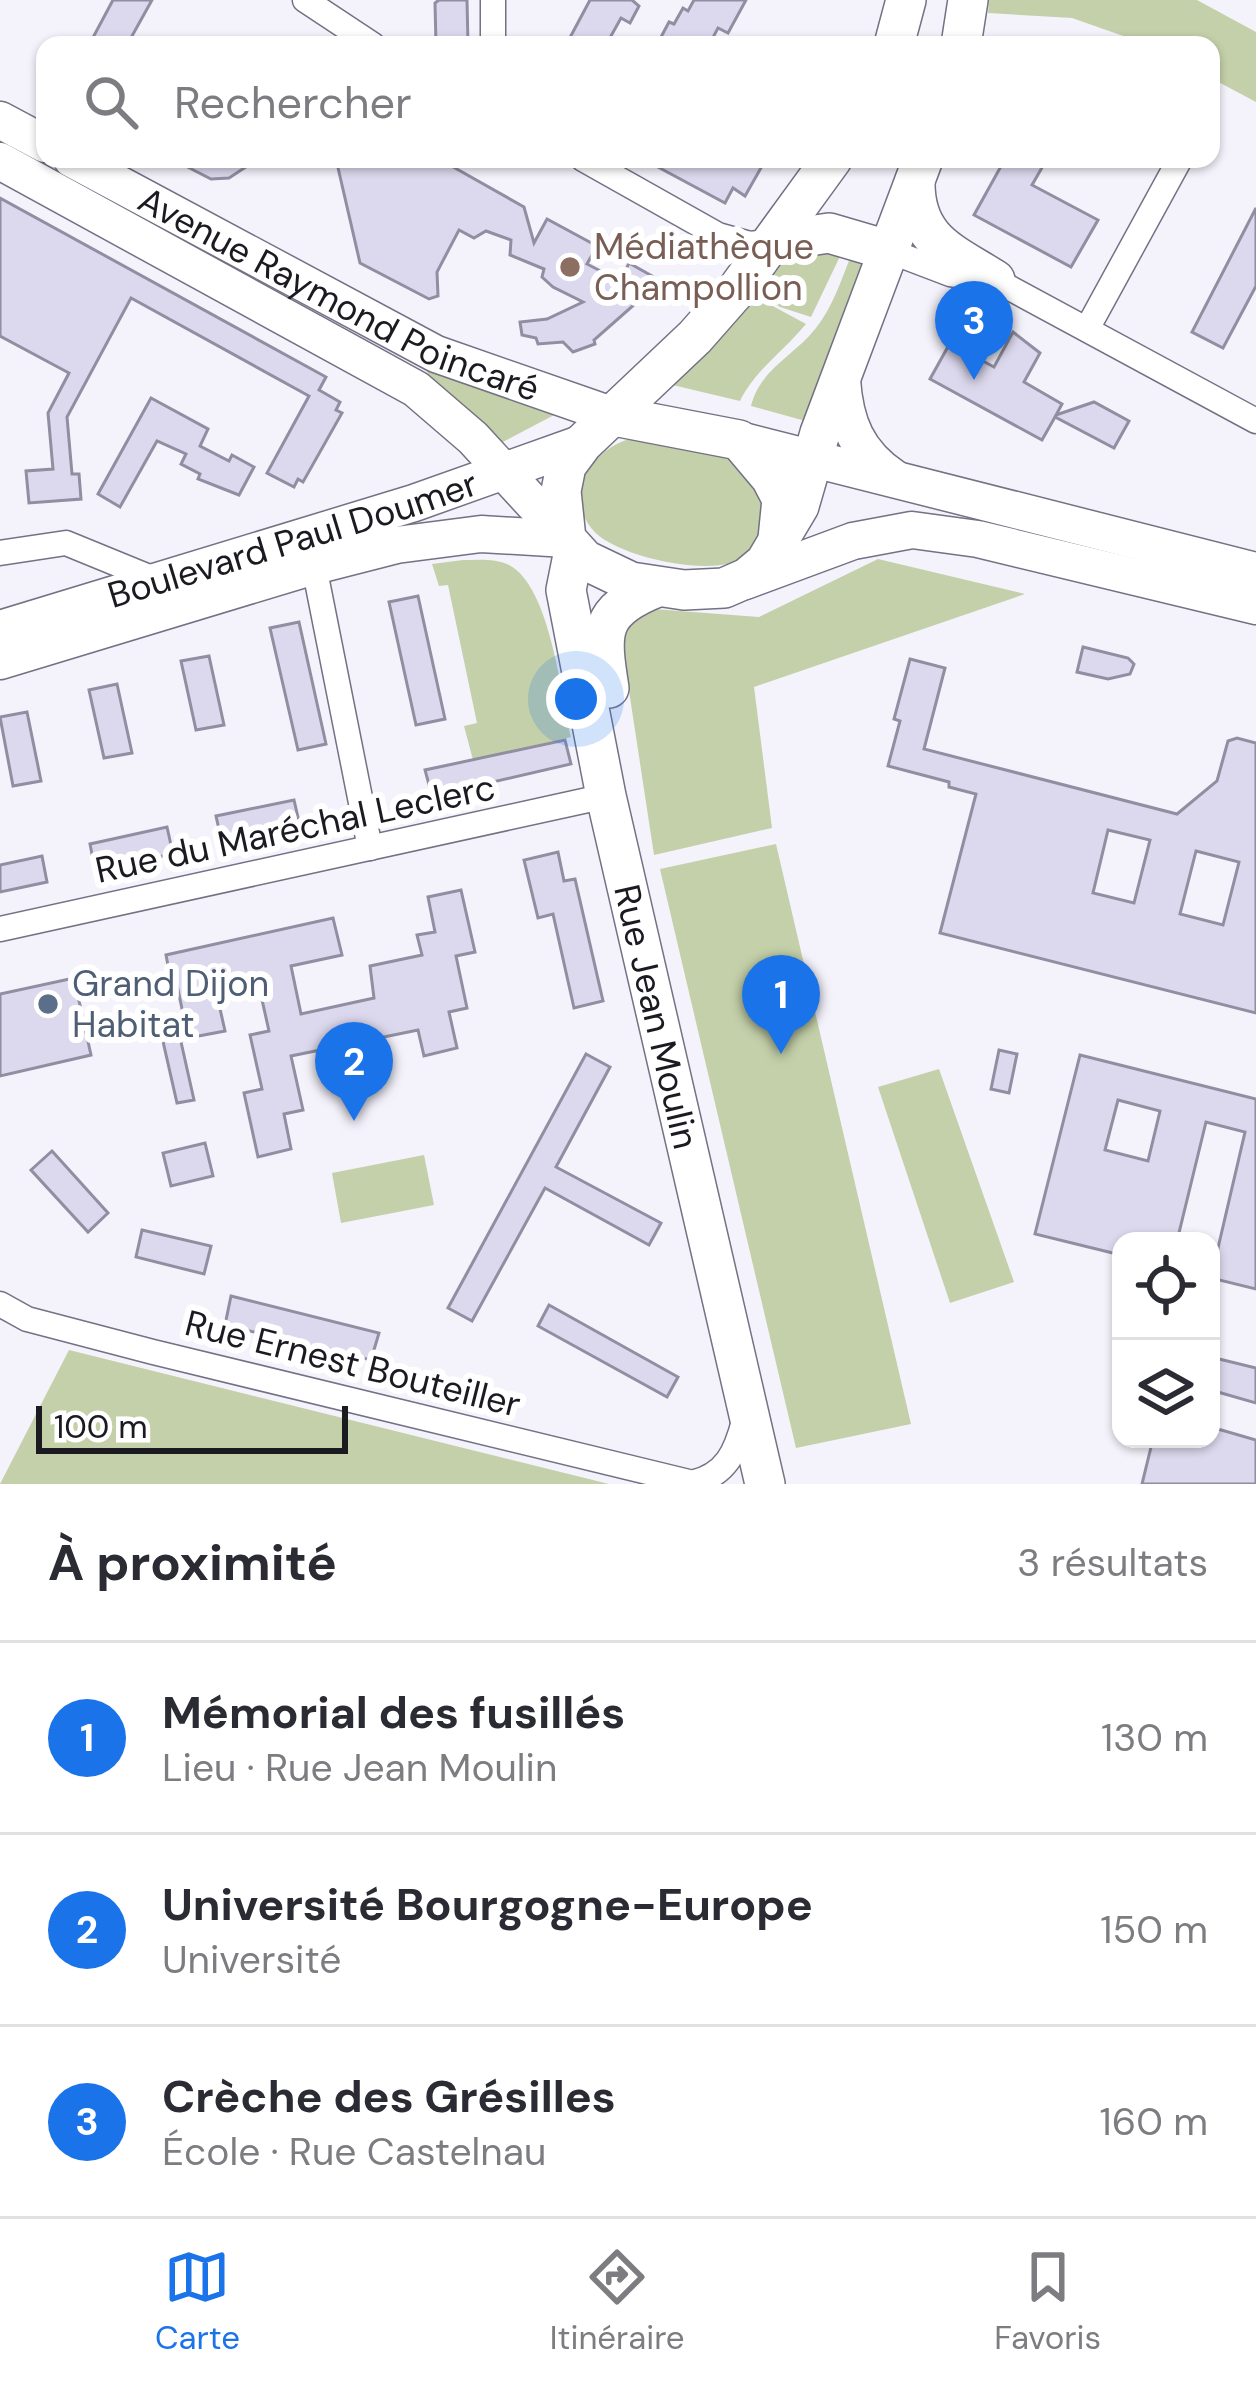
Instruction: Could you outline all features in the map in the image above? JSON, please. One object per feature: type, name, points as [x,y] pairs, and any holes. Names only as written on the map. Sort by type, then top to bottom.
[{"type":"main road","points":[[896,36],[906,0]]},
{"type":"main road","points":[[962,36],[968,0]]},
{"type":"main road","points":[[0,120],[36,139]]},
{"type":"main road","name":"Avenue Raymond Poincaré","points":[[0,160],[416,389],[473,438],[570,545]]},
{"type":"main road","name":"Avenue Raymond Poincaré","points":[[89,168],[436,354],[614,416]]},
{"type":"main road","points":[[826,168],[742,283],[694,338],[583,443],[566,466],[561,491],[570,545],[609,573],[656,588],[724,588],[823,550],[912,530],[978,539],[1256,606]]},
{"type":"main road","points":[[724,588],[757,571],[799,506],[820,433],[919,170]]},
{"type":"main road","points":[[919,170],[917,217],[925,230],[942,247],[995,280]]},
{"type":"main road","points":[[775,241],[829,233],[886,250]]},
{"type":"main road","points":[[842,380],[844,411],[863,453],[902,483]]},
{"type":"main road","name":"Avenue Raymond Poincaré","points":[[414,503],[450,462],[452,453],[446,430],[416,389]]},
{"type":"main road","points":[[614,416],[740,440],[1256,571]]},
{"type":"main road","points":[[740,440],[782,499],[776,546]]},
{"type":"main road","name":"Boulevard Paul Doumer","points":[[0,629],[414,503],[583,443]]},
{"type":"main road","name":"Boulevard Paul Doumer","points":[[0,662],[396,545],[481,534],[570,545]]},
{"type":"main road","name":"Rue Jean Moulin","points":[[570,545],[566,590],[606,796],[765,1484]]},
{"type":"main road","name":"Rue Jean Moulin","points":[[656,588],[622,602],[613,612],[604,632],[603,651],[639,845],[787,1484]]},
{"type":"street","points":[[305,0],[359,36]]},
{"type":"street","points":[[493,0],[493,36]]},
{"type":"street","points":[[599,168],[718,235],[750,244],[775,241]]},
{"type":"street","points":[[1088,329],[1175,168]]},
{"type":"street","points":[[718,235],[727,263],[742,283]]},
{"type":"street","points":[[886,250],[950,274],[995,280],[1256,421]]},
{"type":"street","points":[[0,553],[66,543],[154,579]]},
{"type":"street","points":[[314,566],[370,848]]},
{"type":"street","name":"Rue du Maréchal Leclerc","points":[[0,929],[606,796]]},
{"type":"street","name":"Rue Ernest Bouteiller","points":[[0,1304],[27,1319],[111,1341],[694,1483],[714,1475],[732,1457],[748,1407]]},
{"type":"green space","points":[[989,0],[1197,0],[1256,32],[1256,102],[1220,83],[1220,36],[1123,36],[1072,18],[988,13]]},
{"type":"green space","points":[[844,248],[811,317],[780,307],[751,287],[782,255]]},
{"type":"green space","points":[[853,251],[862,257],[865,274],[809,422],[751,406],[770,372],[822,319]]},
{"type":"green space","points":[[747,292],[806,324],[740,401],[660,382]]},
{"type":"green space","points":[[430,361],[556,414],[495,446],[426,382]]},
{"type":"green space","points":[[626,440],[709,451],[749,467],[772,520],[748,555],[710,566],[665,562],[621,548],[592,529],[580,502],[585,476],[601,454]]},
{"type":"green space","points":[[878,559],[1025,594],[754,687],[772,828],[654,855],[621,638],[640,608],[759,617]]},
{"type":"green space","points":[[463,560],[509,565],[535,595],[552,643],[571,737],[473,760],[464,726],[477,723],[448,585],[439,586],[432,564]]},
{"type":"green space","points":[[776,844],[911,1424],[796,1448],[660,869]]},
{"type":"green space","points":[[939,1069],[1014,1282],[950,1303],[878,1087]]},
{"type":"green space","points":[[424,1155],[434,1205],[341,1223],[332,1173]]},
{"type":"green space","points":[[69,1350],[609,1484],[0,1484]]},
{"type":"building","points":[[113,0],[152,0],[132,36],[94,36]]},
{"type":"building","points":[[467,0],[468,36],[436,36],[435,3]]},
{"type":"building","points":[[590,0],[632,0],[639,6],[630,23],[621,18],[611,36],[571,36]]},
{"type":"building","points":[[694,0],[746,0],[728,33],[718,28],[714,36],[662,36],[683,8],[688,11]]},
{"type":"building","points":[[190,168],[244,168],[229,178],[211,179]]},
{"type":"building","points":[[338,168],[455,168],[524,207],[534,243],[547,219],[597,246],[587,264],[620,281],[629,263],[661,281],[595,344],[573,352],[563,342],[538,344],[536,338],[522,335],[520,322],[547,319],[583,302],[553,287],[542,277],[544,269],[510,255],[511,240],[486,231],[474,238],[459,230],[437,272],[438,296],[429,299],[360,263]]},
{"type":"building","points":[[660,168],[761,168],[745,196],[733,188],[725,203]]},
{"type":"building","points":[[1000,168],[1042,168],[1032,185],[1098,220],[1071,267],[974,215]]},
{"type":"building","points":[[0,198],[326,377],[319,390],[340,402],[336,410],[342,413],[303,482],[298,479],[294,487],[267,473],[309,396],[131,298],[67,417],[72,474],[79,474],[81,499],[29,503],[26,471],[53,469],[48,413],[69,373],[0,336]]},
{"type":"building","points":[[1256,208],[1256,286],[1223,348],[1192,332]]},
{"type":"building","points":[[1013,332],[1040,353],[1024,382],[1062,404],[1056,415],[1094,402],[1129,421],[1114,448],[1055,417],[1042,440],[930,379],[950,343],[994,367]]},
{"type":"building","points":[[151,398],[208,429],[200,446],[254,467],[239,495],[198,479],[200,474],[181,464],[186,454],[157,441],[120,507],[98,494]]},
{"type":"building","points":[[418,596],[445,719],[416,725],[389,602]]},
{"type":"building","points":[[299,622],[326,744],[298,750],[270,628]]},
{"type":"building","points":[[1083,647],[1128,658],[1134,664],[1130,674],[1108,679],[1077,672]]},
{"type":"building","points":[[209,656],[224,725],[196,730],[181,661]]},
{"type":"building","points":[[910,659],[945,668],[924,749],[1177,814],[1217,781],[1228,741],[1237,738],[1256,743],[1256,1013],[940,933],[976,794],[888,766],[900,721],[894,719]],"holes":[[[1108,830],[1150,840],[1134,903],[1093,893]],[[1196,851],[1239,862],[1223,925],[1180,914]]]},
{"type":"building","points":[[117,684],[132,753],[104,758],[89,690]]},
{"type":"building","points":[[27,712],[41,781],[13,786],[0,717]]},
{"type":"building","points":[[565,740],[571,764],[432,796],[425,770]]},
{"type":"building","points":[[294,800],[300,826],[222,843],[216,816]]},
{"type":"building","points":[[167,827],[173,854],[95,870],[90,844]]},
{"type":"building","points":[[558,852],[564,881],[575,879],[603,1001],[574,1008],[553,914],[538,918],[524,860]]},
{"type":"building","points":[[42,856],[47,882],[0,892],[0,865]]},
{"type":"building","points":[[461,890],[475,952],[456,956],[467,1008],[449,1012],[457,1048],[424,1056],[418,1030],[291,1056],[303,1110],[284,1114],[291,1149],[258,1157],[244,1093],[262,1089],[250,1035],[269,1031],[256,973],[214,982],[225,1031],[188,1038],[166,955],[333,918],[342,955],[291,966],[301,1014],[374,998],[370,966],[422,955],[417,935],[435,932],[428,897]]},
{"type":"building","points":[[74,978],[91,1055],[0,1076],[0,994]]},
{"type":"building","points":[[179,1033],[194,1100],[177,1103],[162,1037]]},
{"type":"building","points":[[999,1050],[1017,1054],[1009,1093],[991,1089]]},
{"type":"building","points":[[586,1054],[610,1067],[556,1167],[661,1223],[649,1245],[545,1188],[472,1321],[448,1308]]},
{"type":"building","points":[[1080,1055],[1256,1099],[1256,1289],[1220,1280],[1220,1239],[1245,1132],[1206,1122],[1179,1232],[1112,1232],[1112,1253],[1035,1234]],"holes":[[[1118,1100],[1160,1111],[1148,1161],[1105,1150]]]},
{"type":"building","points":[[205,1143],[213,1176],[171,1186],[163,1153]]},
{"type":"building","points":[[52,1151],[108,1213],[88,1232],[31,1170]]},
{"type":"building","points":[[142,1230],[211,1246],[204,1274],[136,1257]]},
{"type":"building","points":[[231,1296],[379,1333],[371,1360],[225,1325]]},
{"type":"building","points":[[549,1305],[678,1377],[667,1397],[538,1326]]},
{"type":"building","points":[[1220,1359],[1256,1368],[1256,1403],[1220,1393]]},
{"type":"building","points":[[1220,1430],[1256,1440],[1256,1484],[1142,1484],[1151,1448],[1220,1448]]},
{"type":"place","name":"Médiathèque Champollion","points":[[570,267]]},
{"type":"place","name":"Crèche des Grésilles","points":[[974,380]]},
{"type":"place","name":"Grand Dijon Habitat","points":[[48,1004]]},
{"type":"place","name":"Mémorial des fusillés","points":[[781,1054]]},
{"type":"place","name":"Université Bourgogne-Europe","points":[[354,1121]]}]
